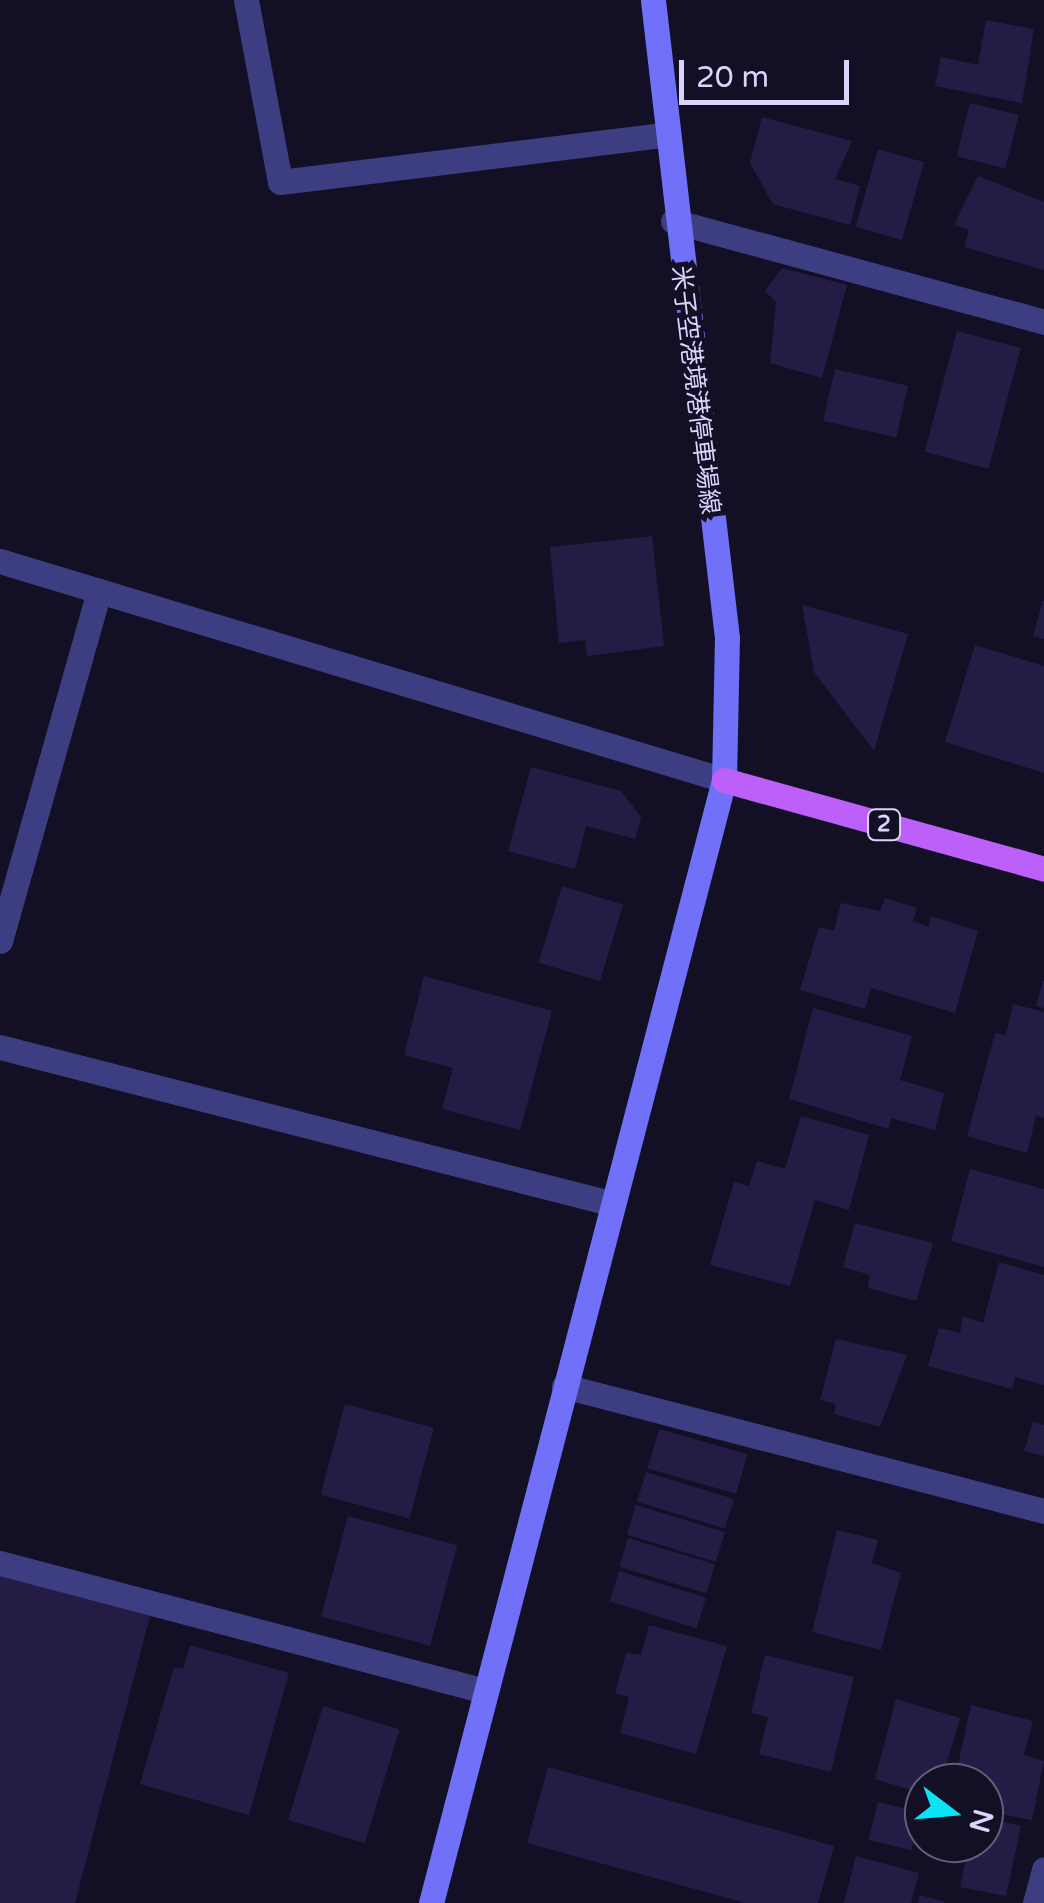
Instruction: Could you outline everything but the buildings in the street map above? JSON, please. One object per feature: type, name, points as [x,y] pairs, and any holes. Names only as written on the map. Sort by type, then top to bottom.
[{"type":"main road","name":"2","points":[[724,780],[1044,869]]},
{"type":"street","points":[[246,0],[280,182],[665,134]]},
{"type":"street","name":"米子空港境港停車場線","points":[[431,1903],[610,1203],[724,780],[727,638],[673,221],[653,0]]},
{"type":"street","points":[[673,221],[1044,322]]},
{"type":"street","points":[[0,561],[724,780]]},
{"type":"street","points":[[0,941],[99,591]]},
{"type":"street","points":[[0,1047],[610,1203]]},
{"type":"street","points":[[564,1386],[1044,1511]]},
{"type":"street","points":[[0,1563],[485,1692]]},
{"type":"street","points":[[1035,1903],[1044,1870]]}]
